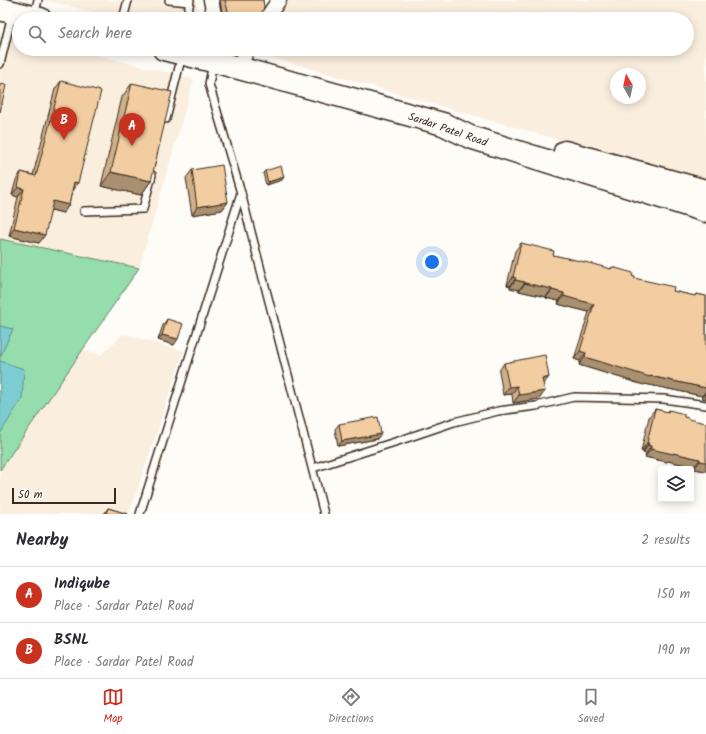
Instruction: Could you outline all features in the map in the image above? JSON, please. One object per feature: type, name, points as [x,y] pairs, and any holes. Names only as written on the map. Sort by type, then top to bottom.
[{"type":"main road","points":[[6,11],[37,12]]},
{"type":"main road","name":"Sardar Patel Road","points":[[222,56],[244,59],[443,124],[470,137],[706,212]]},
{"type":"main road","points":[[443,124],[474,126],[706,191]]},
{"type":"street","points":[[212,0],[214,12]]},
{"type":"street","points":[[271,12],[279,0]]},
{"type":"lane","points":[[125,12],[128,0]]},
{"type":"lane","points":[[169,0],[190,1],[188,12]]},
{"type":"lane","points":[[0,64],[6,11]]},
{"type":"lane","points":[[163,128],[175,56]]},
{"type":"lane","points":[[214,56],[209,84],[241,193],[324,514]]},
{"type":"lane","points":[[84,211],[143,209],[154,165]]},
{"type":"lane","points":[[140,514],[241,193]]},
{"type":"lane","points":[[313,468],[454,422],[574,397],[664,399],[706,405]]},
{"type":"shaded area","points":[[43,0],[197,0],[198,12],[95,12]]},
{"type":"shaded area","points":[[285,0],[706,0],[706,182],[266,56],[694,56],[694,12],[277,12]]},
{"type":"shaded area","points":[[0,31],[12,34],[12,56],[100,56],[194,79],[139,268],[0,239]]},
{"type":"shaded area","points":[[123,334],[184,351],[129,514],[0,514],[0,462],[79,349],[101,355]]},
{"type":"green space","points":[[0,239],[139,268],[0,470]]},
{"type":"water","points":[[0,326],[13,329],[0,357]]},
{"type":"water","points":[[0,361],[24,369],[22,398],[0,434]]},
{"type":"building","points":[[225,0],[263,0],[264,7],[262,12],[228,11]]},
{"type":"building","points":[[61,81],[101,91],[78,183],[74,182],[69,205],[53,201],[45,235],[14,228],[24,189],[18,187],[21,172],[36,176]]},
{"type":"building","points":[[132,83],[172,92],[151,181],[111,172]]},
{"type":"building","points":[[0,84],[6,85],[0,112]]},
{"type":"building","points":[[222,165],[228,202],[197,207],[192,170]]},
{"type":"building","points":[[281,166],[284,177],[268,182],[265,171]]},
{"type":"building","points":[[521,243],[554,251],[553,255],[611,269],[612,267],[633,273],[632,276],[635,277],[634,278],[674,287],[673,291],[695,296],[696,294],[706,296],[706,388],[650,377],[585,357],[586,353],[580,351],[594,304],[564,296],[564,293],[552,289],[515,280],[516,278],[513,277]]},
{"type":"building","points":[[167,319],[183,324],[178,339],[162,335]]},
{"type":"building","points":[[545,355],[549,377],[542,379],[545,391],[519,395],[517,386],[509,387],[504,363]]},
{"type":"building","points":[[655,409],[668,412],[669,410],[684,414],[684,417],[688,419],[706,423],[706,462],[700,461],[700,459],[651,449],[651,446],[648,445],[649,443],[647,443]]},
{"type":"building","points":[[378,417],[381,434],[342,441],[339,424]]},
{"type":"building","points":[[108,508],[128,514],[106,514]]},
{"type":"place","name":"BSNL","points":[[64,140]]},
{"type":"place","name":"Indiqube","points":[[132,146]]}]
